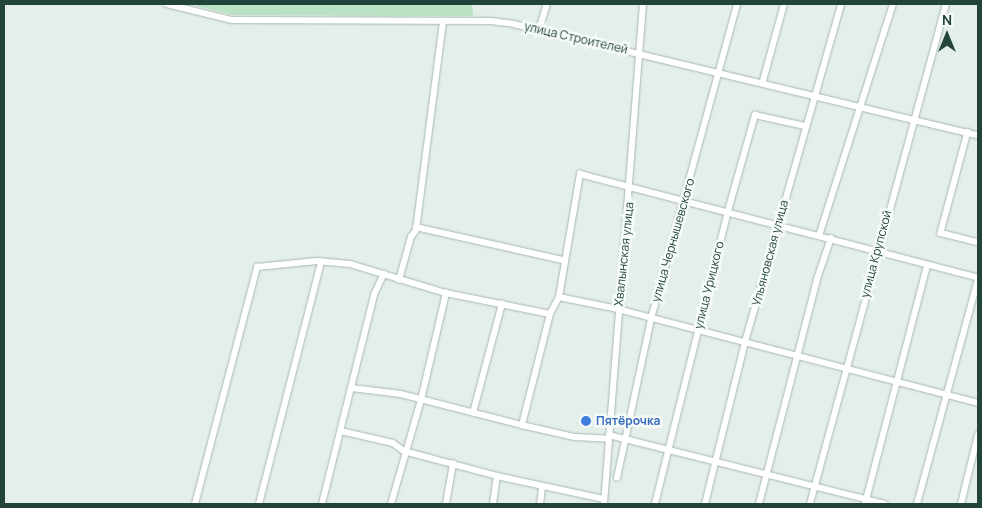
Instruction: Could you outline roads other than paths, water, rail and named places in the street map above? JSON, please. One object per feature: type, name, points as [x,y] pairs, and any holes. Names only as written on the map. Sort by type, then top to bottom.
[{"type":"street","name":"улица Строителей","points":[[167,4],[182,6],[232,20],[491,21],[720,70],[978,135]]},
{"type":"street","points":[[539,30],[547,4]]},
{"type":"street","name":"Хвалынская улица","points":[[604,502],[618,309],[631,186],[643,4]]},
{"type":"street","name":"улица Чернышевского","points":[[617,478],[624,438],[651,319],[737,4]]},
{"type":"street","points":[[764,82],[784,4]]},
{"type":"street","name":"Ульяновская улица","points":[[705,504],[745,342],[813,93],[841,4]]},
{"type":"street","points":[[820,236],[845,164],[859,105],[893,4]]},
{"type":"street","name":"улица Крупской","points":[[810,504],[876,251],[946,4]]},
{"type":"street","points":[[399,280],[416,226],[442,22]]},
{"type":"street","name":"улица Урицкого","points":[[655,504],[670,449],[697,331],[755,115],[804,126]]},
{"type":"street","points":[[968,132],[941,233],[978,242]]},
{"type":"street","points":[[522,425],[550,314],[559,297],[563,260],[580,174],[685,199],[927,266],[978,278],[917,504]]},
{"type":"street","points":[[416,226],[563,260]]},
{"type":"street","points":[[759,504],[817,279],[831,238]]},
{"type":"street","points":[[195,504],[257,267],[321,262],[350,264],[446,293],[550,314]]},
{"type":"street","points":[[259,504],[321,262]]},
{"type":"street","points":[[866,502],[927,266]]},
{"type":"street","points":[[322,504],[374,295],[384,274]]},
{"type":"street","points":[[391,504],[404,451],[421,400],[446,293]]},
{"type":"street","points":[[559,297],[618,309],[978,403]]},
{"type":"street","points":[[473,413],[502,304]]},
{"type":"street","points":[[352,388],[401,394],[575,437],[624,438],[766,474],[866,502],[885,504]]},
{"type":"street","points":[[341,431],[393,443],[404,451],[604,502]]},
{"type":"street","points":[[961,504],[978,435]]},
{"type":"street","points":[[446,504],[453,464]]},
{"type":"street","points":[[493,504],[497,476]]},
{"type":"street","points":[[540,504],[542,487]]},
{"type":"place","name":"Пятёрочка","points":[[586,421]]}]
